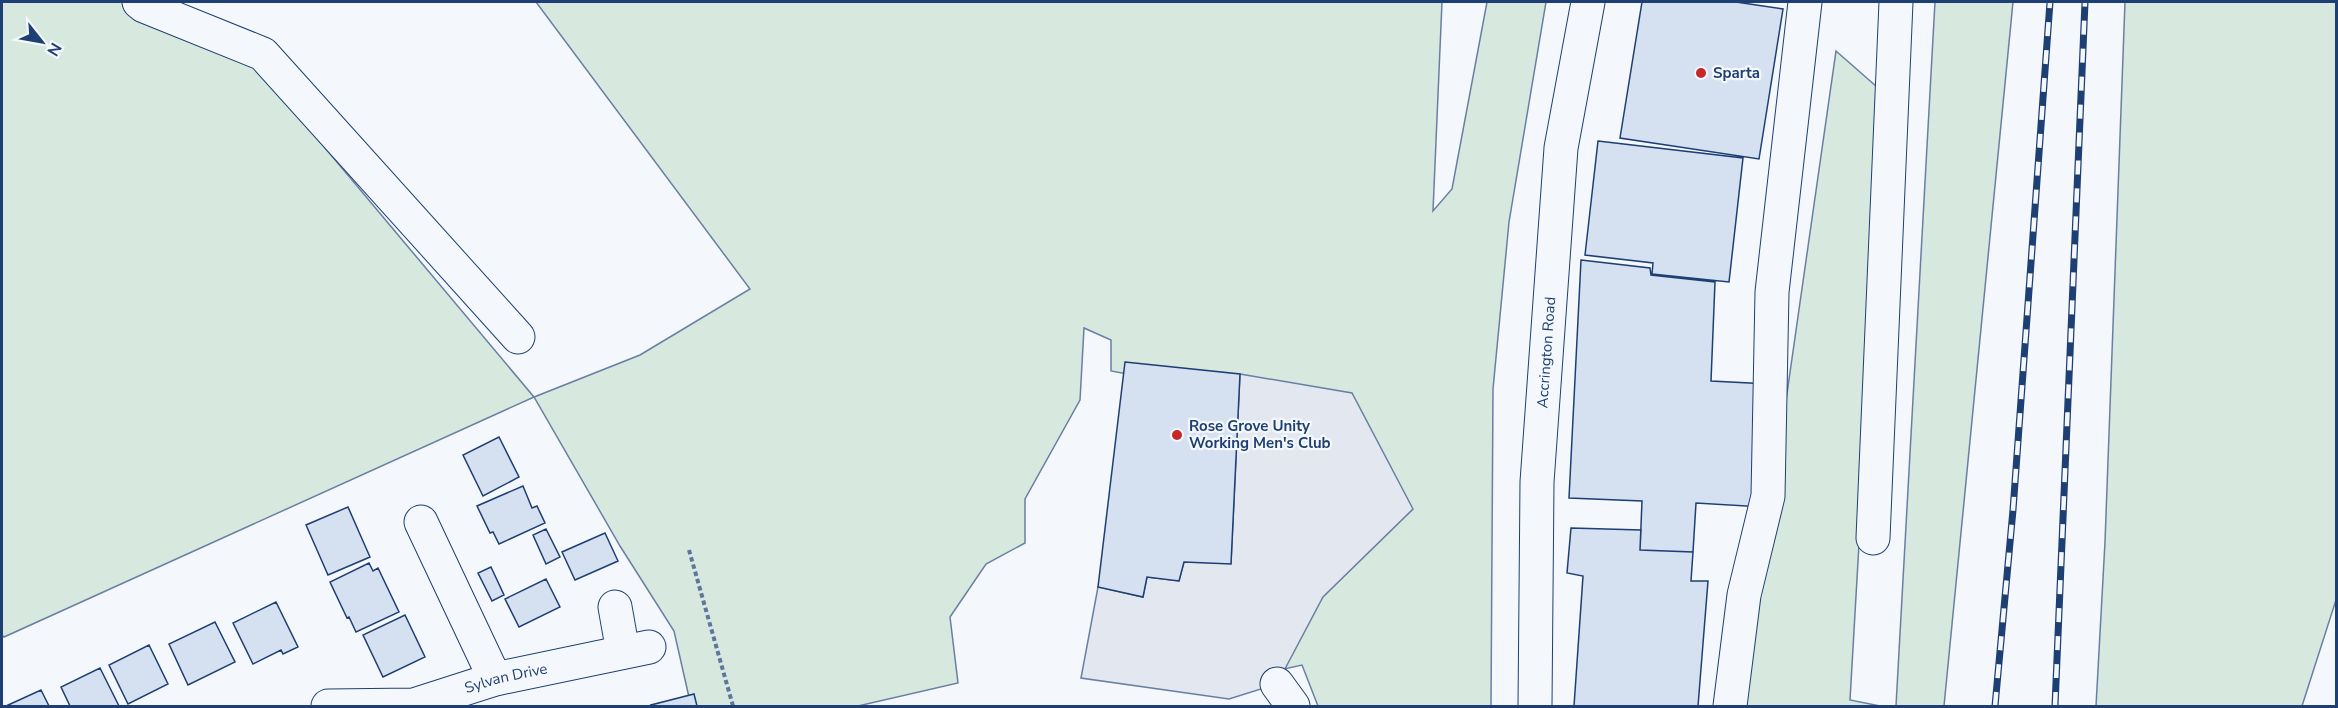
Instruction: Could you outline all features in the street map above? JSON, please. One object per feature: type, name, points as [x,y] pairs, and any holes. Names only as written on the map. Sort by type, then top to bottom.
[{"type":"main road","points":[[139,2],[263,54],[518,337]]},
{"type":"main road","name":"Accrington Road","points":[[1534,706],[1538,482],[1560,160],[1588,2]]},
{"type":"main road","points":[[1731,706],[1744,595],[1768,496],[1772,292],[1805,2]]},
{"type":"main road","points":[[1873,538],[1896,2]]},
{"type":"main road","points":[[421,522],[495,680]]},
{"type":"main road","name":"Sylvan Drive","points":[[328,706],[414,705],[495,680],[636,649],[615,608]]},
{"type":"path","points":[[689,550],[733,706]]},
{"type":"shaded area","points":[[2,2],[126,2],[253,62],[534,397],[4,637],[2,635]]},
{"type":"shaded area","points":[[536,2],[1442,2],[1433,211],[1452,189],[1487,2],[1546,2],[1509,222],[1493,389],[1491,706],[1318,706],[1302,665],[1242,678],[1217,391],[1111,371],[1111,340],[1084,328],[1080,400],[1025,499],[1025,543],[986,564],[950,617],[958,683],[858,706],[691,706],[674,631],[620,546],[534,397],[640,355],[750,289]]},
{"type":"shaded area","points":[[1935,2],[2013,2],[1944,706],[1896,706]]},
{"type":"shaded area","points":[[2125,2],[2336,2],[2336,600],[2302,706],[2096,706],[2105,542]]},
{"type":"shaded area","points":[[1836,51],[1885,94],[1850,700],[1880,706],[1745,706],[1752,638]]},
{"type":"shaded area","points":[[1240,374],[1352,393],[1413,509],[1323,597],[1277,684],[1229,699],[1081,678],[1098,587],[1143,597],[1147,577],[1179,581],[1184,562],[1231,563]]},
{"type":"building","name":"Sparta","points":[[1642,2],[1736,2],[1783,9],[1759,159],[1620,138]]},
{"type":"building","points":[[1598,141],[1743,158],[1729,282],[1652,274],[1653,263],[1585,255]]},
{"type":"building","points":[[1581,260],[1650,268],[1651,275],[1715,282],[1711,381],[1769,384],[1763,507],[1696,503],[1693,552],[1640,550],[1642,501],[1569,498]]},
{"type":"building","name":"Rose Grove Unity Working Men's Club","points":[[1125,362],[1240,374],[1231,564],[1184,562],[1179,581],[1147,577],[1143,597],[1098,587]]},
{"type":"building","points":[[499,437],[519,477],[483,496],[463,455]]},
{"type":"building","points":[[523,486],[532,508],[537,506],[545,523],[499,544],[493,532],[490,533],[477,506]]},
{"type":"building","points":[[348,507],[370,557],[328,575],[306,525]]},
{"type":"building","points":[[1571,528],[1641,530],[1640,550],[1693,552],[1691,581],[1708,581],[1698,706],[1574,706],[1583,576],[1567,573]]},
{"type":"building","points":[[546,529],[560,557],[546,564],[533,535]]},
{"type":"building","points":[[605,533],[618,561],[575,580],[562,552]]},
{"type":"building","points":[[369,563],[373,571],[378,568],[399,612],[356,632],[330,582]]},
{"type":"building","points":[[491,567],[504,595],[492,601],[478,573]]},
{"type":"building","points":[[546,579],[560,607],[519,627],[505,599]]},
{"type":"building","points":[[276,602],[298,647],[283,654],[281,650],[253,664],[233,623]]},
{"type":"building","points":[[405,615],[425,657],[383,677],[363,635]]},
{"type":"building","points":[[215,622],[235,662],[188,685],[169,644]]},
{"type":"building","points":[[149,645],[168,684],[128,704],[109,665]]},
{"type":"building","points":[[100,668],[119,706],[70,706],[61,687]]},
{"type":"building","points":[[41,690],[49,706],[6,706]]},
{"type":"building","points":[[694,694],[697,706],[651,705]]},
{"type":"railway","points":[[1995,706],[2013,510],[2050,2]]},
{"type":"railway","points":[[2055,706],[2085,2]]},
{"type":"place","name":"Sparta","points":[[1701,73]]},
{"type":"place","name":"Rose Grove Unity Working Men's Club","points":[[1177,435]]}]
